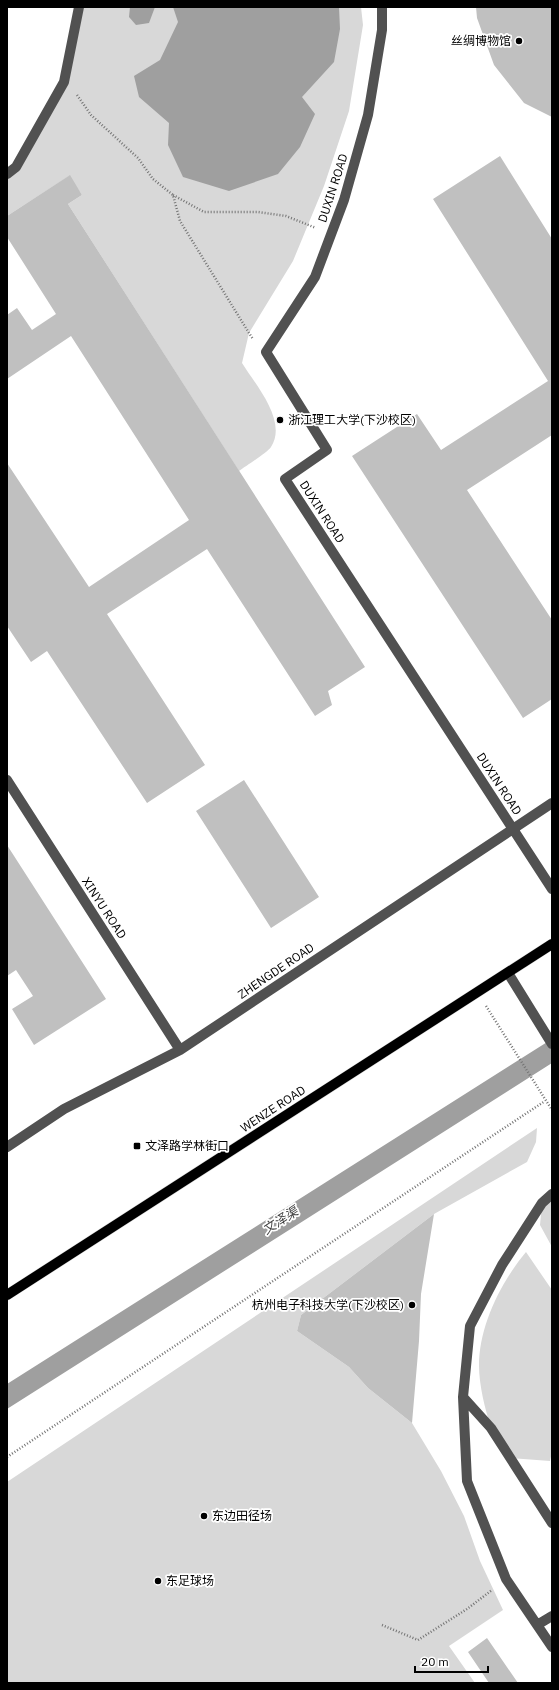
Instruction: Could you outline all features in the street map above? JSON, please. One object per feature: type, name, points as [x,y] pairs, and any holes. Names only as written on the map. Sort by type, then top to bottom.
[{"type":"main road","name":"WENZE ROAD","points":[[7,1295],[552,944]]},
{"type":"street","points":[[7,174],[16,167],[64,82],[79,7]]},
{"type":"street","name":"DUXIN ROAD","points":[[382,7],[382,30],[368,115],[344,200],[315,277],[266,352],[327,450],[285,479],[552,889]]},
{"type":"street","name":"XINYU ROAD","points":[[7,780],[180,1050]]},
{"type":"street","name":"ZHENGDE ROAD","points":[[7,1147],[64,1109],[180,1050],[552,803]]},
{"type":"street","points":[[508,973],[552,1044]]},
{"type":"street","points":[[552,1194],[542,1203],[502,1265],[470,1326],[463,1397],[467,1481],[506,1579],[552,1647]]},
{"type":"street","points":[[463,1397],[491,1428],[552,1523]]},
{"type":"street","points":[[537,1625],[552,1616]]},
{"type":"path","points":[[64,82],[79,97],[91,115],[138,158],[153,179],[173,195],[204,212],[258,212],[286,216],[331,235]]},
{"type":"path","points":[[173,195],[180,221],[248,333],[266,352]]},
{"type":"path","points":[[477,992],[552,1110]]},
{"type":"path","points":[[7,1457],[545,1101]]},
{"type":"path","points":[[382,1625],[418,1640],[467,1609],[506,1579]]},
{"type":"shaded area","points":[[79,7],[361,7],[363,25],[349,111],[324,186],[293,261],[249,333],[242,363],[268,403],[273,415],[275,437],[269,449],[239,471],[68,204],[82,195],[69,176],[7,216],[7,174],[64,82]]},
{"type":"shaded area","name":"东边田径场","points":[[537,1128],[536,1142],[527,1162],[434,1214],[301,1315],[297,1331],[349,1367],[368,1388],[412,1423],[441,1471],[464,1516],[480,1561],[503,1610],[449,1646],[475,1683],[7,1683],[7,1482]]},
{"type":"shaded area","points":[[552,1194],[552,1247],[540,1225],[542,1203]]},
{"type":"shaded area","points":[[526,1252],[552,1290],[552,1452],[550,1461],[510,1458],[491,1427],[480,1381],[480,1351],[487,1320],[508,1277]]},
{"type":"water","points":[[130,7],[155,7],[149,23],[136,25],[129,17]]},
{"type":"water","points":[[173,7],[339,7],[340,29],[334,62],[302,97],[315,114],[300,147],[278,174],[229,191],[183,177],[168,145],[169,123],[139,97],[134,76],[160,60],[178,22]]},
{"type":"water","name":"文泽渠","points":[[552,1039],[552,1063],[7,1409],[7,1384]]},
{"type":"building","name":"丝绸博物馆","points":[[476,7],[552,7],[552,117],[524,103],[494,65],[477,18]]},
{"type":"building","points":[[500,156],[552,239],[552,435],[467,490],[552,620],[552,699],[523,718],[352,456],[417,414],[441,450],[548,381],[433,199]]},
{"type":"building","points":[[70,175],[82,195],[68,204],[365,667],[328,691],[332,705],[315,716],[207,549],[107,614],[205,765],[147,803],[47,651],[31,662],[7,626],[7,463],[89,587],[189,520],[71,336],[7,379],[7,315],[17,308],[32,330],[56,314],[7,237],[7,216]]},
{"type":"building","points":[[244,780],[319,897],[271,928],[196,811]]},
{"type":"building","points":[[7,845],[106,999],[34,1045],[12,1009],[33,996],[16,970],[7,976]]},
{"type":"building","points":[[434,1214],[421,1294],[419,1341],[412,1423],[368,1388],[349,1367],[297,1331],[301,1315]]},
{"type":"building","points":[[487,1638],[518,1683],[489,1683],[468,1652]]},
{"type":"place","name":"丝绸博物馆","points":[[519,41]]},
{"type":"place","name":"浙江理工大学(下沙校区)","points":[[280,420]]},
{"type":"place","name":"文泽路学林街口","points":[[137,1146]]},
{"type":"place","name":"杭州电子科技大学(下沙校区)","points":[[412,1305]]},
{"type":"place","name":"东边田径场","points":[[204,1516]]},
{"type":"place","name":"东足球场","points":[[158,1581]]}]
